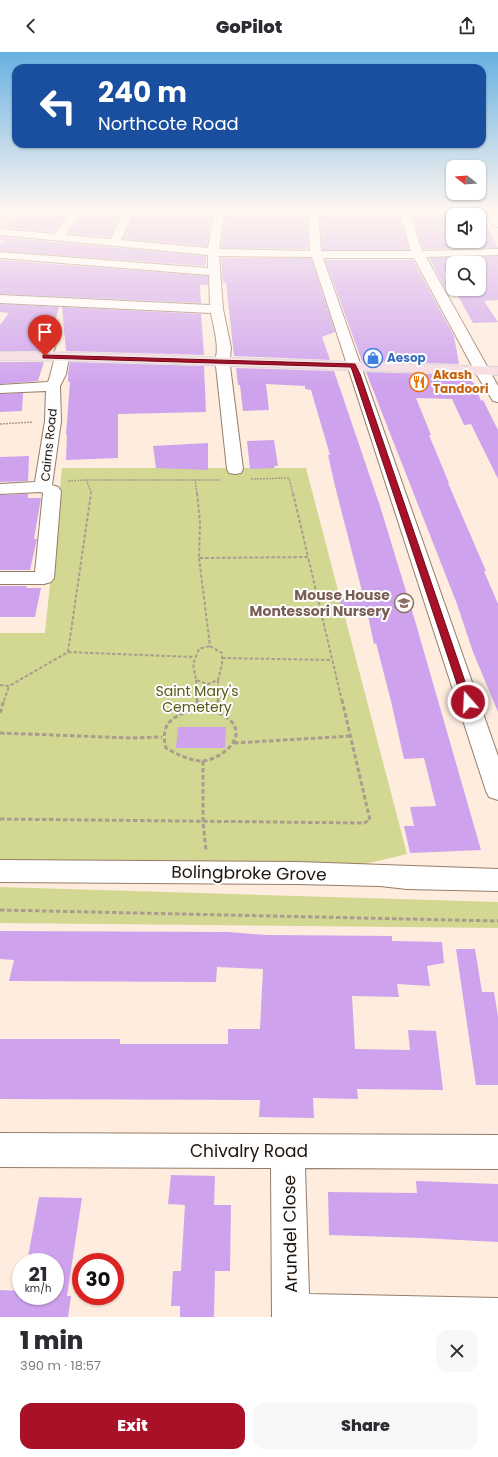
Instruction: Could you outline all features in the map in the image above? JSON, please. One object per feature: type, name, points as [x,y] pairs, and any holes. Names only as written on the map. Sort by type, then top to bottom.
[{"type":"main road","points":[[0,356],[46,352],[62,357],[498,370]]},
{"type":"street","points":[[189,270],[214,272],[217,310],[224,348],[223,358],[221,361],[223,366],[230,474]]},
{"type":"street","points":[[322,270],[498,791]]},
{"type":"street","points":[[427,270],[481,370],[498,398]]},
{"type":"street","points":[[0,300],[217,310]]},
{"type":"street","name":"Cairns Road","points":[[0,578],[44,578],[52,490],[49,483],[53,386],[59,374],[62,357]]},
{"type":"street","points":[[0,389],[53,386]]},
{"type":"street","points":[[0,489],[49,483]]},
{"type":"street","name":"Bolingbroke Grove","points":[[0,871],[298,873],[498,880]]},
{"type":"street","name":"Chivalry Road","points":[[0,1150],[498,1152]]},
{"type":"street","name":"Arundel Close","points":[[288,1151],[291,1315]]},
{"type":"street","points":[[291,1315],[498,1317]]},
{"type":"path","points":[[0,424],[34,422]]},
{"type":"path","points":[[49,483],[86,480],[195,480],[230,474]]},
{"type":"path","points":[[0,819],[364,823],[370,820],[289,478],[250,479]]},
{"type":"path","points":[[68,652],[91,491],[86,480]]},
{"type":"path","points":[[195,480],[200,522],[199,558],[210,646]]},
{"type":"path","points":[[199,558],[308,557]]},
{"type":"path","points":[[198,709],[196,680],[192,664],[193,657],[199,649],[210,646],[222,653],[218,680],[218,712]]},
{"type":"path","points":[[0,685],[9,686],[68,652],[193,657]]},
{"type":"path","points":[[222,658],[332,660]]},
{"type":"path","points":[[196,680],[208,684],[218,680]]},
{"type":"path","points":[[0,713],[9,686]]},
{"type":"path","points":[[198,709],[218,712],[231,720],[236,730],[234,743],[228,750],[216,757],[202,761],[185,758],[166,748],[162,737],[167,723],[180,713],[198,709]]},
{"type":"path","points":[[0,733],[131,738],[162,737]]},
{"type":"path","points":[[234,743],[351,736]]},
{"type":"path","points":[[202,761],[203,822],[207,856]]},
{"type":"path","points":[[0,910],[498,921]]},
{"type":"green space","name":"Saint Mary's Cemetery","points":[[62,468],[306,468],[407,854],[365,864],[0,861],[0,633],[45,633]]},
{"type":"green space","points":[[0,887],[498,902],[498,928],[0,923]]},
{"type":"building","points":[[0,270],[130,270],[208,276],[208,285],[200,285],[201,303],[0,294]]},
{"type":"building","points":[[222,270],[315,270],[335,332],[322,337],[330,360],[234,356],[226,283],[223,283]]},
{"type":"building","points":[[329,270],[418,270],[454,336],[459,364],[362,361]]},
{"type":"building","points":[[436,270],[446,270],[446,274],[444,271],[446,289]]},
{"type":"building","points":[[486,270],[498,270],[498,300],[484,301],[498,322],[473,323],[458,296],[486,296]]},
{"type":"building","points":[[0,304],[59,307],[49,343],[42,344],[39,351],[0,351],[0,325],[9,313],[0,312]]},
{"type":"building","points":[[62,307],[201,314],[204,355],[66,351]]},
{"type":"building","points":[[0,362],[44,362],[38,381],[0,384]]},
{"type":"building","points":[[70,362],[204,366],[206,412],[118,414],[118,458],[66,460],[66,435],[70,382],[68,382],[68,373]]},
{"type":"building","points":[[236,368],[334,371],[380,506],[416,624],[481,850],[410,853],[404,826],[414,826],[410,807],[436,806],[424,758],[404,759],[391,701],[376,643],[374,644],[368,616],[344,617],[339,598],[361,597],[360,591],[362,591],[335,486],[328,455],[330,455],[311,390],[305,389],[305,386],[266,384],[269,410],[243,411],[240,385],[238,385]]},
{"type":"building","points":[[366,372],[461,375],[474,383],[481,401],[483,400],[498,430],[498,479],[471,424],[464,425],[452,399],[416,398],[448,483],[486,571],[484,571],[498,604],[498,712],[473,652],[457,604]]},
{"type":"building","points":[[23,393],[22,411],[0,412],[0,394]]},
{"type":"building","points":[[274,440],[278,466],[274,466],[275,468],[250,469],[247,441]]},
{"type":"building","points":[[208,443],[208,470],[156,468],[153,446]]},
{"type":"building","points":[[29,456],[28,481],[0,482],[0,457]]},
{"type":"building","points":[[28,494],[28,498],[41,498],[34,539],[37,539],[30,570],[0,570],[0,495]]},
{"type":"building","points":[[0,586],[27,586],[26,588],[41,588],[35,617],[0,617]]},
{"type":"building","points":[[178,727],[226,727],[225,748],[176,748]]},
{"type":"building","points":[[0,931],[228,932],[267,935],[392,936],[392,941],[442,942],[444,963],[427,966],[430,986],[397,984],[399,997],[352,996],[355,1049],[410,1050],[408,1030],[436,1031],[443,1090],[357,1089],[358,1099],[313,1098],[314,1118],[259,1117],[260,1100],[0,1099],[0,1039],[120,1039],[120,1044],[228,1044],[228,1029],[260,1029],[263,969],[217,967],[216,982],[9,981],[14,960],[0,959]]},
{"type":"building","points":[[456,949],[475,949],[482,992],[494,992],[498,1017],[498,1085],[476,1085]]},
{"type":"building","points":[[171,1175],[215,1176],[214,1205],[231,1205],[230,1271],[215,1271],[214,1317],[180,1317],[180,1306],[171,1306],[173,1271],[181,1271],[185,1205],[168,1204]]},
{"type":"building","points":[[416,1181],[498,1184],[498,1242],[329,1235],[328,1192],[417,1193]]},
{"type":"building","points":[[39,1197],[82,1198],[74,1253],[72,1253],[67,1296],[71,1296],[68,1317],[0,1317],[0,1290],[12,1291],[12,1305],[64,1305],[64,1253],[29,1253]]},
{"type":"tunnel","points":[[48,348],[54,334]]},
{"type":"place","name":"Aesop","points":[[373,358]]},
{"type":"place","name":"Akash Tandoori","points":[[419,382]]},
{"type":"place","name":"Mouse House Montessori Nursery","points":[[404,603]]},
{"type":"route","points":[[45,356],[203,362],[221,361],[353,365],[468,702]]}]
